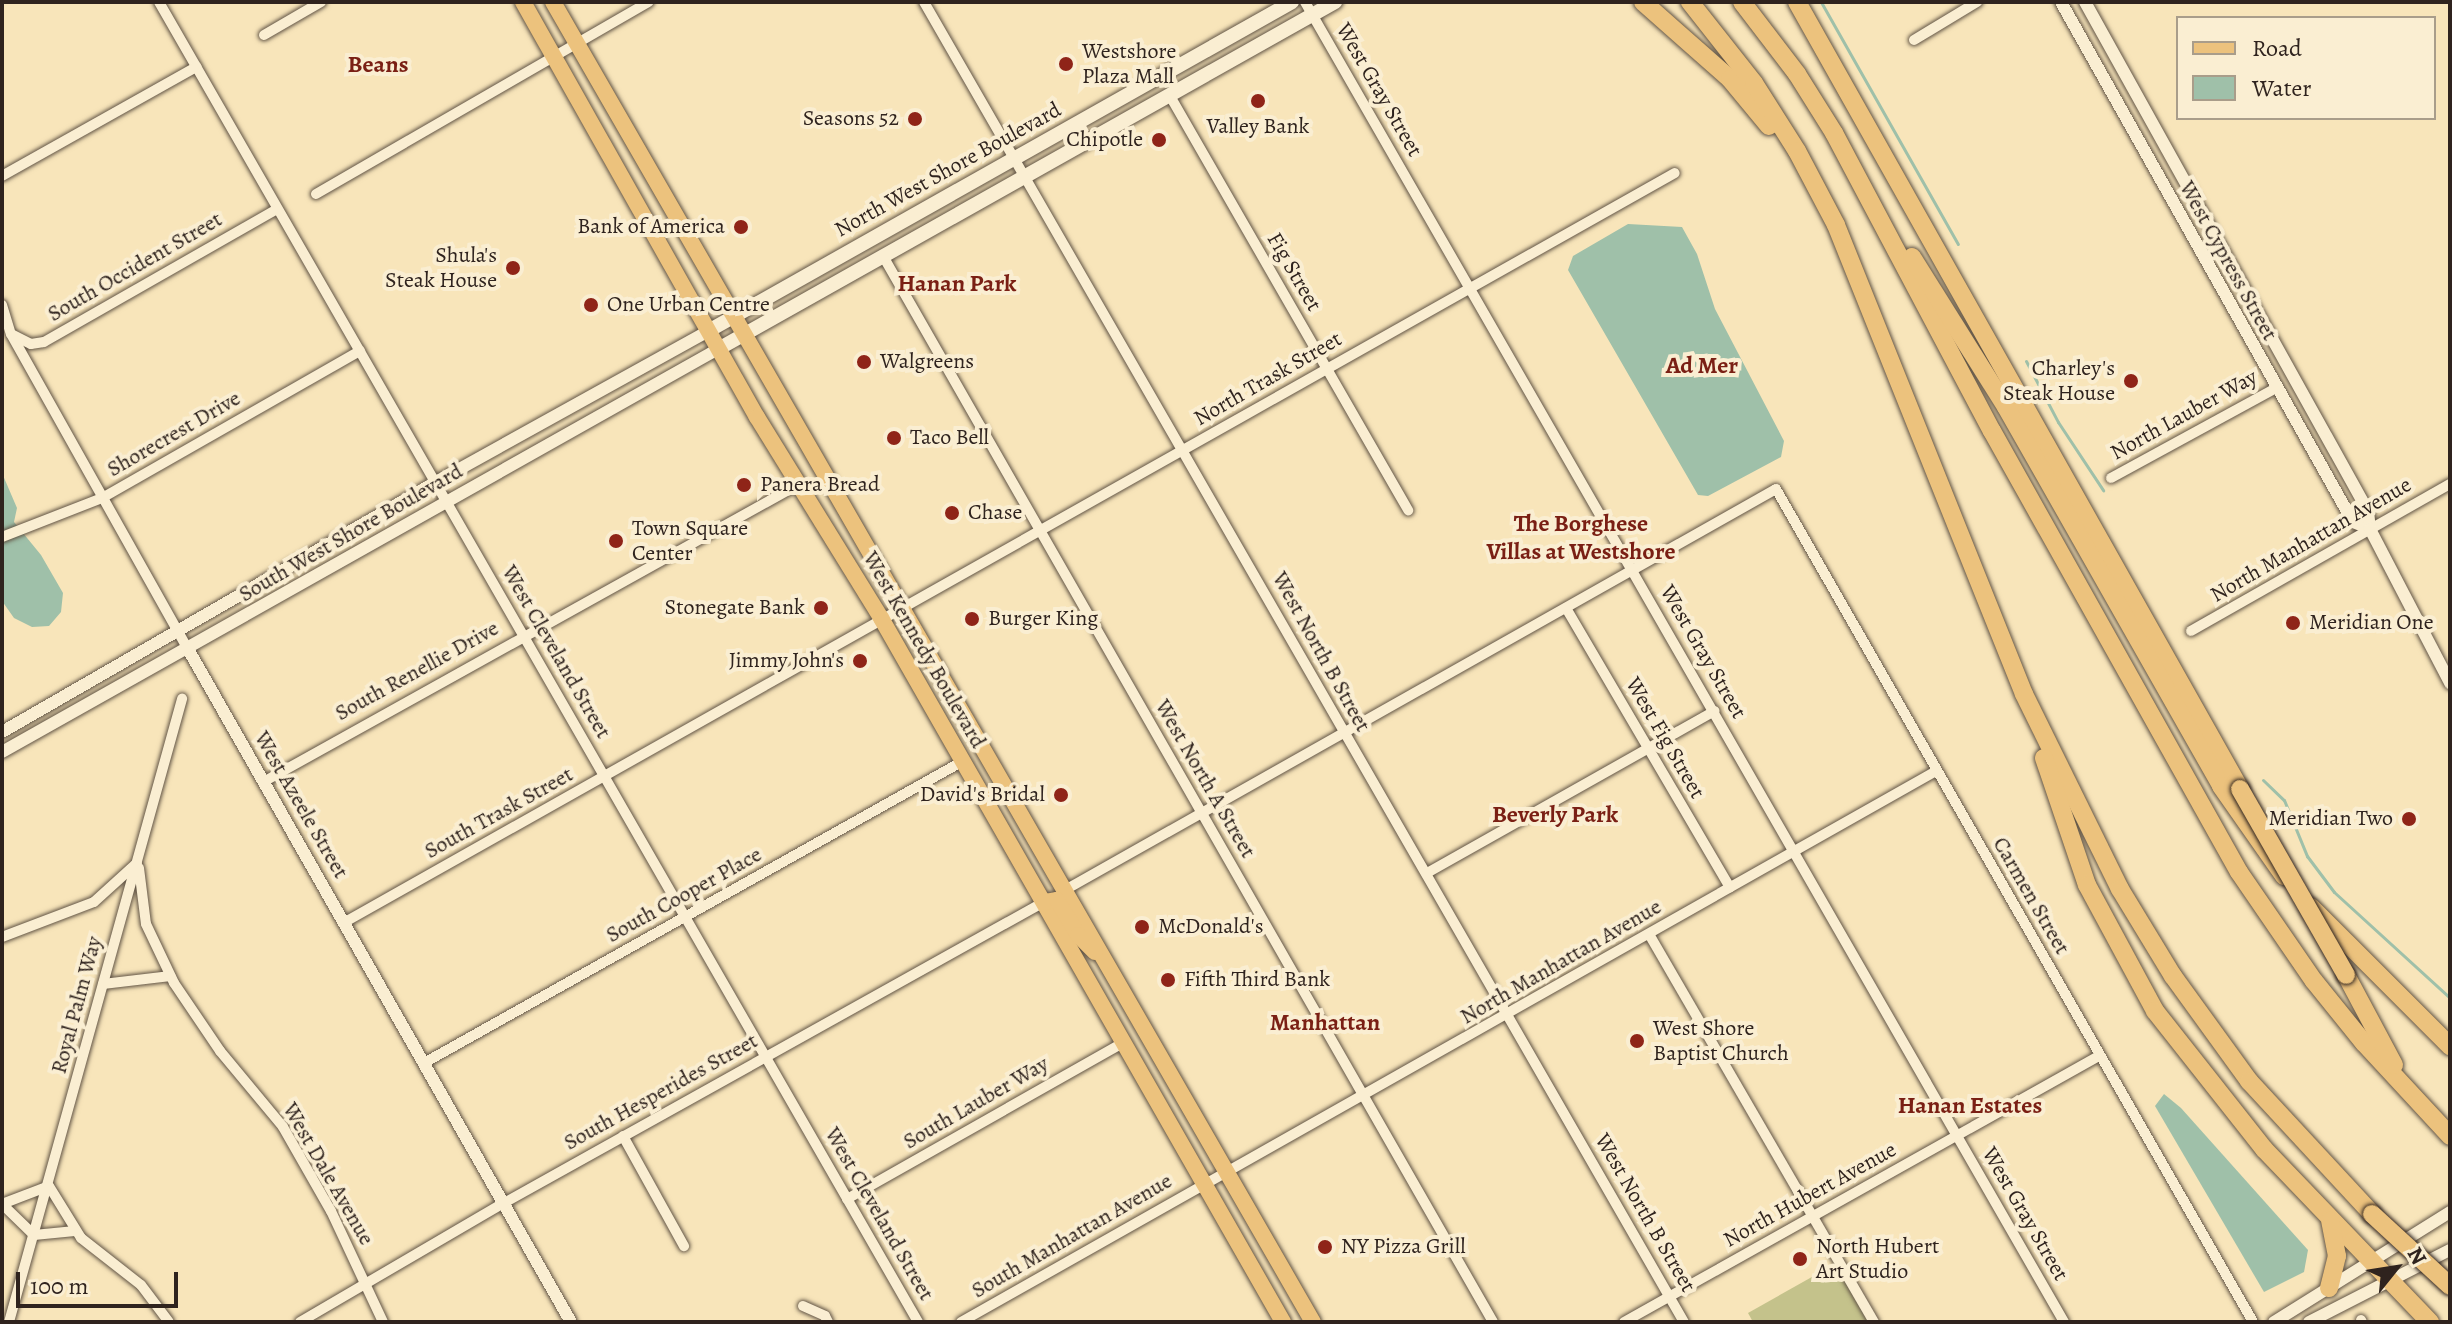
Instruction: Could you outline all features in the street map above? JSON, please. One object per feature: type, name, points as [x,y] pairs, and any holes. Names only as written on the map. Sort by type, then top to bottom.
[{"type":"highway","points":[[1643,2],[1708,58],[1766,121],[1812,189],[1853,266]]},
{"type":"highway","points":[[1690,2],[1775,114],[1817,187],[1853,266],[2024,694],[2098,849],[2173,976],[2249,1081],[2294,1134],[2372,1214],[2450,1286]]},
{"type":"highway","points":[[1742,2],[1809,92],[1968,343],[2215,776],[2259,845],[2322,919],[2450,1046]]},
{"type":"highway","points":[[1797,2],[1826,48],[2346,975],[2390,1060],[2422,1108]]},
{"type":"highway","points":[[1848,157],[1992,431],[2239,872],[2314,981],[2422,1108],[2450,1136]]},
{"type":"highway","points":[[2024,694],[2054,794],[2087,885],[2141,989],[2225,1102],[2330,1221],[2430,1322]]},
{"type":"highway","points":[[2329,1288],[2337,1256],[2330,1221]]},
{"type":"main road","name":"West Kennedy Boulevard","points":[[523,2],[768,435],[801,483],[881,618],[1283,1322]]},
{"type":"main road","name":"West Kennedy Boulevard","points":[[553,2],[1313,1322]]},
{"type":"main road","name":"North West Shore Boulevard","points":[[710,330],[1292,2]]},
{"type":"main road","points":[[1309,8],[1335,2]]},
{"type":"main road","name":"North West Shore Boulevard","points":[[720,348],[1170,96],[1309,8]]},
{"type":"main road","points":[[996,818],[1021,845],[1051,893],[1065,890]]},
{"type":"main road","points":[[1044,902],[1057,900],[1086,945],[1106,960]]},
{"type":"street","name":"West Cleveland Street","points":[[159,2],[918,1322]]},
{"type":"street","points":[[264,35],[321,2]]},
{"type":"street","points":[[316,194],[648,2]]},
{"type":"street","name":"West North B Street","points":[[924,2],[1427,873],[1505,1016],[1684,1322]]},
{"type":"street","points":[[1914,40],[1977,2]]},
{"type":"street","name":"West Cypress Street","points":[[2061,2],[2353,522],[2370,529]]},
{"type":"street","name":"West Cypress Street","points":[[2085,2],[2368,511],[2370,529],[2450,683]]},
{"type":"street","name":"West Gray Street","points":[[1309,8],[2064,1322]]},
{"type":"street","points":[[2,176],[196,67]]},
{"type":"street","name":"Fig Street","points":[[1170,96],[1408,510]]},
{"type":"street","name":"North Trask Street","points":[[881,618],[1675,173]]},
{"type":"street","name":"South Occident Street","points":[[6,331],[31,344],[44,342],[277,209]]},
{"type":"street","name":"West North A Street","points":[[883,256],[1493,1322]]},
{"type":"street","name":"West Azeele Street","points":[[2,305],[6,331],[571,1322]]},
{"type":"street","name":"South West Shore Boulevard","points":[[2,732],[436,482],[710,330]]},
{"type":"street","name":"South West Shore Boulevard","points":[[2,752],[720,348]]},
{"type":"street","name":"Shorecrest Drive","points":[[2,537],[102,498],[360,351]]},
{"type":"street","points":[[2276,388],[2303,395]]},
{"type":"street","name":"North Lauber Way","points":[[2111,478],[2276,388]]},
{"type":"street","name":"South Renellie Drive","points":[[265,781],[801,483]]},
{"type":"street","name":"North Manhattan Avenue","points":[[2191,631],[2450,484]]},
{"type":"street","name":"Carmen Street","points":[[1633,570],[1776,489],[2253,1322]]},
{"type":"street","points":[[1065,890],[1633,570]]},
{"type":"street","name":"West Fig Street","points":[[1566,608],[1730,888]]},
{"type":"street","name":"South Trask Street","points":[[345,922],[881,618]]},
{"type":"street","name":"Royal Palm Way","points":[[9,1322],[182,699]]},
{"type":"street","points":[[1427,873],[1714,711]]},
{"type":"street","name":"South Cooper Place","points":[[424,1063],[963,761]]},
{"type":"street","name":"North Manhattan Avenue","points":[[1203,1184],[1936,771]]},
{"type":"street","points":[[2,937],[94,902],[138,862]]},
{"type":"street","name":"West Dale Avenue","points":[[138,862],[146,924],[171,976],[220,1051],[283,1127],[368,1284],[383,1322]]},
{"type":"street","name":"South Hesperides Street","points":[[300,1322],[504,1203],[1044,902]]},
{"type":"street","points":[[1649,934],[1874,1322]]},
{"type":"street","points":[[103,984],[171,976]]},
{"type":"street","name":"South Lauber Way","points":[[847,1199],[1124,1042]]},
{"type":"street","name":"North Hubert Avenue","points":[[1624,1322],[2099,1056]]},
{"type":"street","points":[[623,1136],[684,1246]]},
{"type":"street","name":"South Manhattan Avenue","points":[[961,1322],[1203,1184]]},
{"type":"street","points":[[75,1231],[34,1235],[2,1204],[49,1186],[75,1231],[141,1285],[169,1322]]},
{"type":"street","points":[[2274,1322],[2450,1212]]},
{"type":"street","points":[[2309,1322],[2450,1250]]},
{"type":"street","points":[[803,1306],[825,1316],[828,1322]]},
{"type":"shaded area","points":[[1835,1264],[1868,1322],[1753,1322],[1748,1313]]},
{"type":"water","points":[[1628,224],[1682,227],[1697,254],[1715,309],[1784,441],[1781,457],[1708,496],[1698,495],[1568,270],[1573,256]]},
{"type":"water","points":[[2,473],[17,508],[14,522],[41,555],[63,593],[61,612],[49,626],[32,627],[14,618],[2,601]]},
{"type":"water","points":[[2164,1094],[2181,1108],[2308,1250],[2304,1272],[2264,1292],[2155,1106]]},
{"type":"waterway","points":[[1821,2],[1958,244]]},
{"type":"waterway","points":[[2026,361],[2058,422],[2103,490]]},
{"type":"waterway","points":[[2263,780],[2284,800],[2307,856],[2334,892],[2450,998]]},
{"type":"place","name":"Westshore Plaza Mall","points":[[1066,64]]},
{"type":"place","name":"Valley Bank","points":[[1258,101]]},
{"type":"place","name":"Seasons 52","points":[[915,119]]},
{"type":"place","name":"Chipotle","points":[[1159,140]]},
{"type":"place","name":"Bank of America","points":[[741,227]]},
{"type":"place","name":"Shula's Steak House","points":[[513,268]]},
{"type":"place","name":"One Urban Centre","points":[[591,305]]},
{"type":"place","name":"Walgreens","points":[[864,362]]},
{"type":"place","name":"Charley's Steak House","points":[[2131,381]]},
{"type":"place","name":"Taco Bell","points":[[894,438]]},
{"type":"place","name":"Panera Bread","points":[[744,485]]},
{"type":"place","name":"Chase","points":[[952,513]]},
{"type":"place","name":"Town Square Center","points":[[616,541]]},
{"type":"place","name":"Stonegate Bank","points":[[821,608]]},
{"type":"place","name":"Burger King","points":[[972,619]]},
{"type":"place","name":"Meridian One","points":[[2293,623]]},
{"type":"place","name":"Jimmy John's","points":[[860,661]]},
{"type":"place","name":"David's Bridal","points":[[1061,795]]},
{"type":"place","name":"Meridian Two","points":[[2409,819]]},
{"type":"place","name":"McDonald's","points":[[1142,927]]},
{"type":"place","name":"Fifth Third Bank","points":[[1168,980]]},
{"type":"place","name":"West Shore Baptist Church","points":[[1637,1041]]},
{"type":"place","name":"NY Pizza Grill","points":[[1325,1247]]},
{"type":"place","name":"North Hubert Art Studio","points":[[1800,1259]]},
{"type":"district","name":"Beans","points":[[378,65]]},
{"type":"district","name":"Hanan Park","points":[[957,284]]},
{"type":"district","name":"Ad Mer","points":[[1702,366]]},
{"type":"district","name":"The Borghese Villas at Westshore","points":[[1581,538]]},
{"type":"district","name":"Beverly Park","points":[[1555,815]]},
{"type":"district","name":"Manhattan","points":[[1325,1023]]},
{"type":"district","name":"Hanan Estates","points":[[1970,1106]]}]
